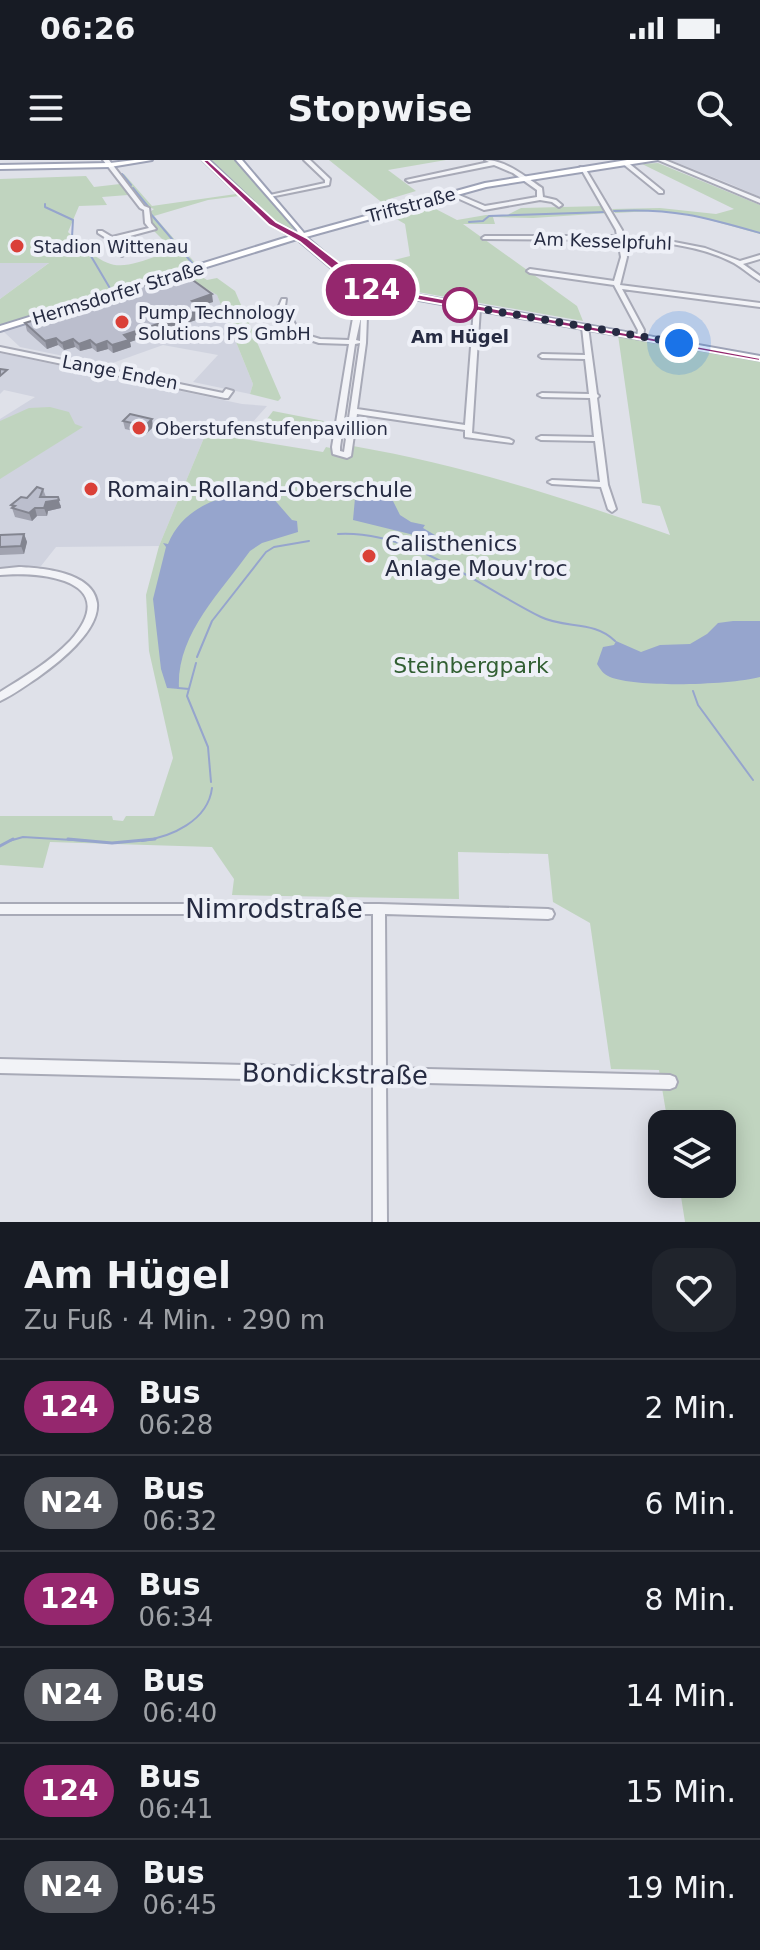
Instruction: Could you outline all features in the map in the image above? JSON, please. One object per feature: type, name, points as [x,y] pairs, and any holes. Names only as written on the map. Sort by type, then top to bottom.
[{"type":"main road","points":[[0,167],[149,160]]},
{"type":"main road","points":[[206,160],[272,223],[301,235]]},
{"type":"main road","points":[[239,160],[272,196],[301,235],[356,284],[365,288],[760,357]]},
{"type":"main road","name":"Triftstraße","points":[[626,163],[638,160]]},
{"type":"main road","name":"Triftstraße","points":[[301,235],[526,178],[658,160]]},
{"type":"main road","name":"Triftstraße","points":[[384,215],[526,178]]},
{"type":"main road","name":"Hermsdorfer Straße","points":[[0,329],[301,235]]},
{"type":"street","points":[[272,196],[327,184],[328,180],[307,160]]},
{"type":"street","points":[[658,160],[760,201]]},
{"type":"street","points":[[108,162],[142,207],[147,209],[148,223],[153,229],[111,239]]},
{"type":"street","points":[[409,180],[491,162],[526,178],[540,189],[540,198]]},
{"type":"street","points":[[626,163],[661,192]]},
{"type":"street","points":[[583,169],[614,217],[622,240],[624,257],[617,285],[641,330],[640,337]]},
{"type":"street","points":[[457,196],[472,204],[489,207],[540,198],[559,205]]},
{"type":"street","points":[[100,232],[111,239],[122,254]]},
{"type":"street","name":"Am Kesselpfuhl","points":[[485,238],[622,240],[686,245],[741,263],[760,279]]},
{"type":"street","points":[[741,263],[760,257]]},
{"type":"street","points":[[530,271],[760,305]]},
{"type":"street","points":[[365,288],[360,292],[362,314],[363,343],[354,408],[347,456],[341,455],[336,452],[356,318],[362,314],[371,314],[394,294]]},
{"type":"street","points":[[284,300],[282,306],[297,334],[319,341],[363,343]]},
{"type":"street","points":[[477,308],[468,435],[509,441]]},
{"type":"street","points":[[585,327],[604,485],[612,509]]},
{"type":"street","name":"Lange Enden","points":[[0,338],[10,348],[3,349]]},
{"type":"street","name":"Lange Enden","points":[[3,349],[225,396],[229,391]]},
{"type":"street","points":[[542,356],[589,357]]},
{"type":"street","points":[[542,395],[595,396]]},
{"type":"street","points":[[343,405],[469,428]]},
{"type":"street","points":[[541,438],[599,439]]},
{"type":"street","points":[[552,482],[604,485]]},
{"type":"street","points":[[0,572],[33,569],[64,575],[85,588],[92,604],[86,624],[74,642],[42,670],[0,697]]},
{"type":"street","name":"Nimrodstraße","points":[[0,909],[379,909],[548,914]]},
{"type":"street","points":[[379,909],[380,1222]]},
{"type":"street","name":"Bondickstraße","points":[[0,1066],[670,1082]]},
{"type":"shaded area","points":[[670,160],[760,160],[760,197],[728,183]]},
{"type":"shaded area","points":[[50,262],[0,299],[0,263]]},
{"type":"shaded area","points":[[185,276],[217,295],[253,384],[250,394],[193,382],[218,355],[163,345],[107,365],[20,347],[4,332]]},
{"type":"shaded area","name":"Romain-Rolland-Oberschule","points":[[0,353],[242,404],[267,406],[253,422],[260,424],[251,436],[206,433],[159,546],[56,547],[41,566],[0,568],[0,419],[35,397],[4,390],[0,394]]},
{"type":"green space","points":[[208,160],[237,160],[297,229],[288,228],[264,213]]},
{"type":"green space","points":[[329,160],[446,160],[388,170],[416,191],[386,200],[394,208],[390,209]]},
{"type":"green space","points":[[658,163],[760,205],[760,234],[688,214],[652,211],[615,213],[612,209],[660,208],[716,214],[734,209],[642,164]]},
{"type":"green space","points":[[124,174],[152,206],[239,196],[208,200],[154,216],[197,265],[0,327],[19,319],[0,325],[0,299],[49,263],[0,263],[0,179],[86,176],[94,187],[120,184],[128,195],[102,197],[107,205],[79,206],[68,232],[95,256],[116,265],[126,265],[173,250],[154,231],[150,212],[154,209],[145,206],[120,175]]},
{"type":"green space","points":[[430,206],[457,220],[507,215],[521,208],[604,206],[609,213],[493,217],[495,224],[463,224],[577,306],[583,321],[389,287],[390,261],[410,256],[405,224],[393,217]]},
{"type":"green space","points":[[196,273],[207,280],[217,278],[235,291],[281,398],[278,401],[250,394],[253,384],[217,295],[185,276]]},
{"type":"green space","name":"Steinbergpark","points":[[618,335],[760,360],[760,1222],[685,1222],[681,1198],[736,1198],[736,1110],[666,1110],[659,1070],[611,1069],[590,923],[553,902],[548,854],[458,852],[459,899],[232,895],[234,879],[212,847],[50,842],[43,868],[0,865],[0,816],[112,816],[113,820],[123,821],[126,816],[154,816],[173,758],[149,651],[146,595],[159,546],[206,433],[323,452],[326,447],[352,453],[353,446],[394,454],[513,484],[670,535],[660,506],[642,503]]},
{"type":"green space","points":[[50,407],[69,412],[75,424],[83,427],[0,479],[0,421],[29,408]]},
{"type":"green space","points":[[273,411],[324,421],[315,433],[264,423]]},
{"type":"water","points":[[364,489],[393,501],[400,515],[411,522],[425,525],[423,528],[440,538],[431,542],[419,541],[410,534],[353,520],[355,498]]},
{"type":"water","points":[[261,491],[272,497],[292,520],[297,521],[298,532],[262,543],[250,551],[192,633],[180,669],[179,689],[167,688],[161,669],[153,599],[166,547],[163,543],[168,544],[184,520],[207,504],[233,495]]},
{"type":"water","points":[[760,621],[760,677],[707,683],[641,683],[610,677],[597,664],[603,647],[614,645],[616,641],[641,652],[660,645],[690,644],[718,623]]},
{"type":"building","name":"Pump Technology Solutions PS GmbH","points":[[183,273],[212,294],[192,301],[204,309],[124,335],[129,340],[112,345],[107,341],[96,345],[90,340],[79,344],[73,339],[62,343],[56,338],[45,341],[25,323]]},
{"type":"building","points":[[130,414],[152,419],[145,426],[123,421]]},
{"type":"building","points":[[37,487],[43,489],[40,497],[58,497],[59,500],[46,502],[44,508],[35,508],[29,513],[12,508],[15,506],[11,505],[21,497],[27,498]]},
{"type":"building","points":[[24,534],[21,546],[0,547],[0,535]]},
{"type":"waterway","points":[[122,174],[131,185]]},
{"type":"waterway","points":[[133,188],[150,209]]},
{"type":"waterway","points":[[45,204],[45,207],[73,220],[72,237]]},
{"type":"waterway","points":[[614,211],[688,215],[760,233]]},
{"type":"waterway","points":[[469,222],[483,221],[489,216],[606,212]]},
{"type":"waterway","points":[[150,213],[193,264]]},
{"type":"waterway","points":[[77,240],[85,246],[111,290]]},
{"type":"waterway","points":[[338,534],[365,535],[418,550],[541,617],[589,627],[615,641]]},
{"type":"waterway","points":[[197,657],[212,621],[266,552],[274,547],[309,541]]},
{"type":"waterway","points":[[189,689],[196,663]]},
{"type":"waterway","points":[[178,688],[189,689]]},
{"type":"waterway","points":[[189,689],[187,696],[208,747],[211,782]]},
{"type":"waterway","points":[[693,691],[698,705],[753,780]]},
{"type":"waterway","points":[[148,840],[165,836],[196,818],[209,800],[212,788]]},
{"type":"waterway","points":[[10,841],[23,837],[89,841]]},
{"type":"waterway","points":[[68,839],[112,843],[148,840]]},
{"type":"waterway","points":[[148,840],[155,839]]},
{"type":"waterway","points":[[142,841],[148,840]]},
{"type":"waterway","points":[[0,846],[10,841]]},
{"type":"bus line","name":"124","points":[[206,160],[272,223],[303,240],[365,288],[760,358]]},
{"type":"place","name":"Stadion Wittenau","points":[[17,246]]},
{"type":"place","name":"Am Hügel","points":[[460,305]]},
{"type":"place","name":"Pump Technology Solutions PS GmbH","points":[[122,322]]},
{"type":"place","name":"Oberstufenstufenpavillion","points":[[139,428]]},
{"type":"place","name":"Romain-Rolland-Oberschule","points":[[91,489]]},
{"type":"place","name":"Calisthenics Anlage Mouv'roc","points":[[369,556]]},
{"type":"route","points":[[460,305],[679,343]]}]
